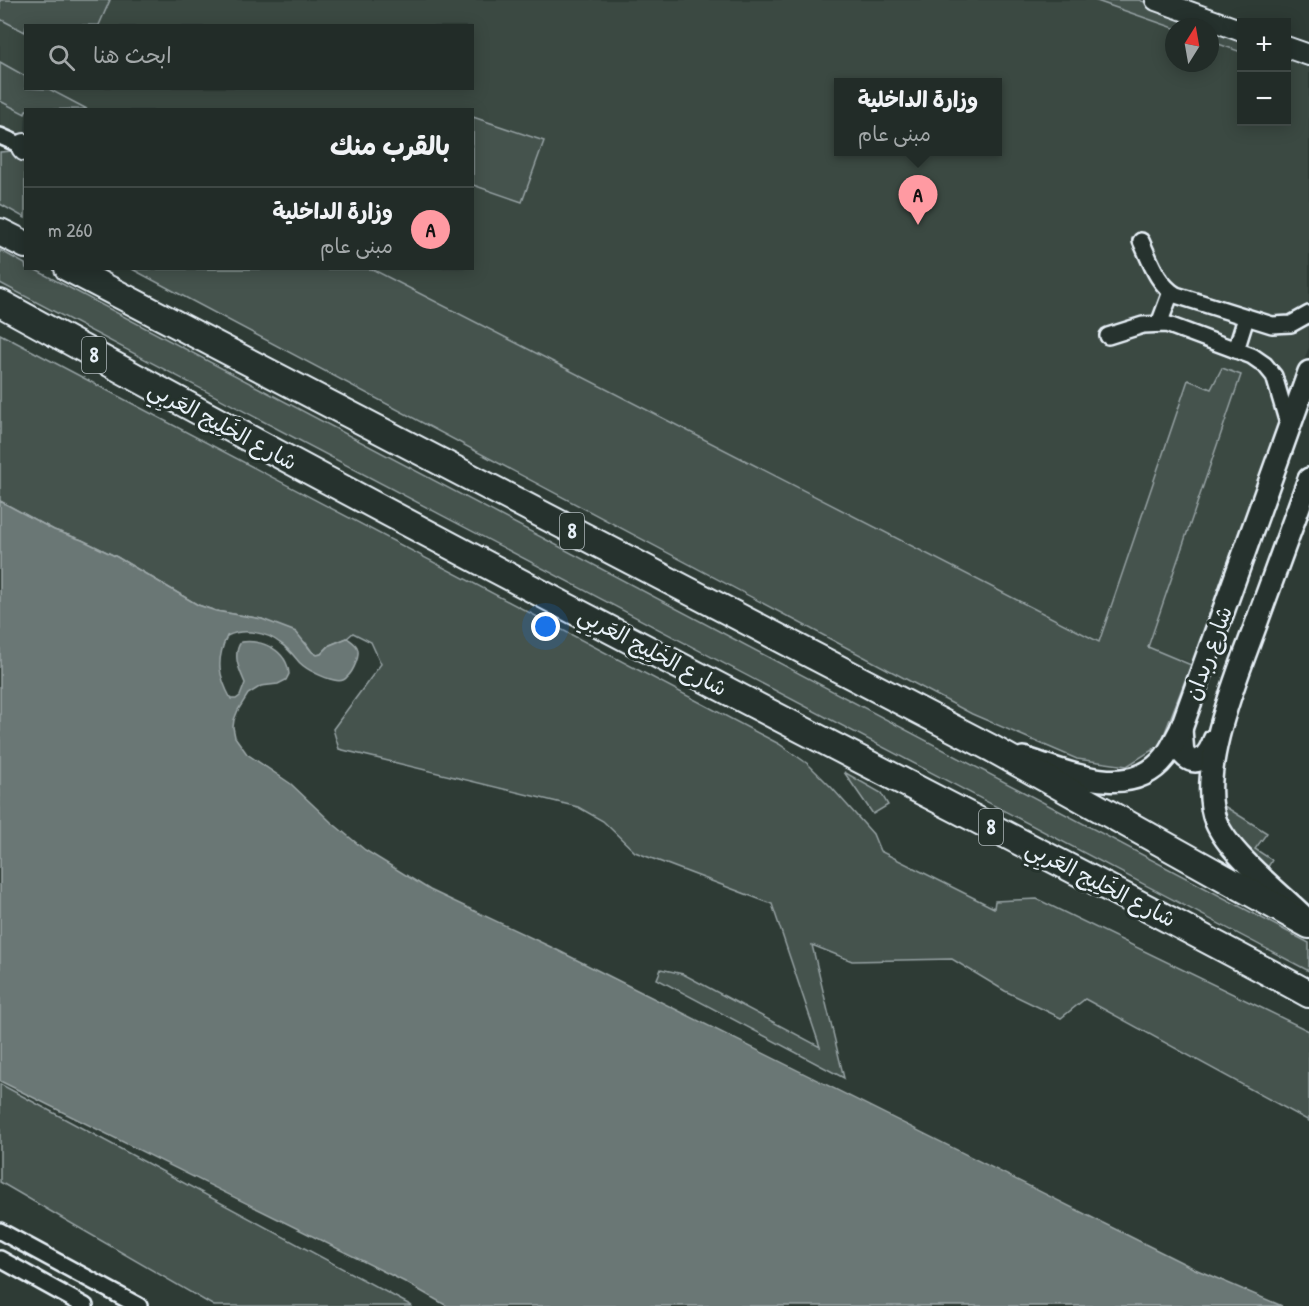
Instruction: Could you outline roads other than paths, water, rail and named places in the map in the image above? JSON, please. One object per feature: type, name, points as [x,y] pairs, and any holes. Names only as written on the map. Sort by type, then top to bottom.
[{"type":"highway","points":[[0,232],[24,244]]},
{"type":"highway","name":"8","points":[[73,270],[153,314],[991,748],[1309,923]]},
{"type":"highway","points":[[108,270],[153,314]]},
{"type":"highway","name":"شارع الخَلِيج العَربِي","points":[[0,303],[189,407],[1309,994]]},
{"type":"highway","points":[[0,321],[189,407]]},
{"type":"main road","name":"شارع ربدان","points":[[991,748],[1092,779],[1125,780],[1140,776],[1164,758],[1181,729],[1309,372]]},
{"type":"main road","name":"شارع ربدان","points":[[1309,479],[1222,720],[1209,797],[1222,836],[1309,923]]},
{"type":"main road","points":[[1181,729],[1183,754],[1188,759],[1197,761],[1206,757],[1210,752],[1222,720]]},
{"type":"street","points":[[1156,0],[1237,29]]},
{"type":"street","points":[[1291,48],[1309,55]]},
{"type":"street","points":[[0,136],[24,147]]},
{"type":"street","points":[[1141,241],[1159,279],[1171,292],[1272,325],[1291,324],[1309,314]]},
{"type":"street","points":[[1159,324],[1171,292]]},
{"type":"street","points":[[1236,350],[1246,318]]},
{"type":"street","points":[[1108,336],[1143,325],[1159,324],[1171,326],[1259,360],[1270,370],[1277,383],[1289,427]]},
{"type":"street","points":[[0,1231],[139,1306]]},
{"type":"street","points":[[0,1259],[85,1306]]},
{"type":"place","name":"وزارة الداخلية","points":[[918,225]]}]
